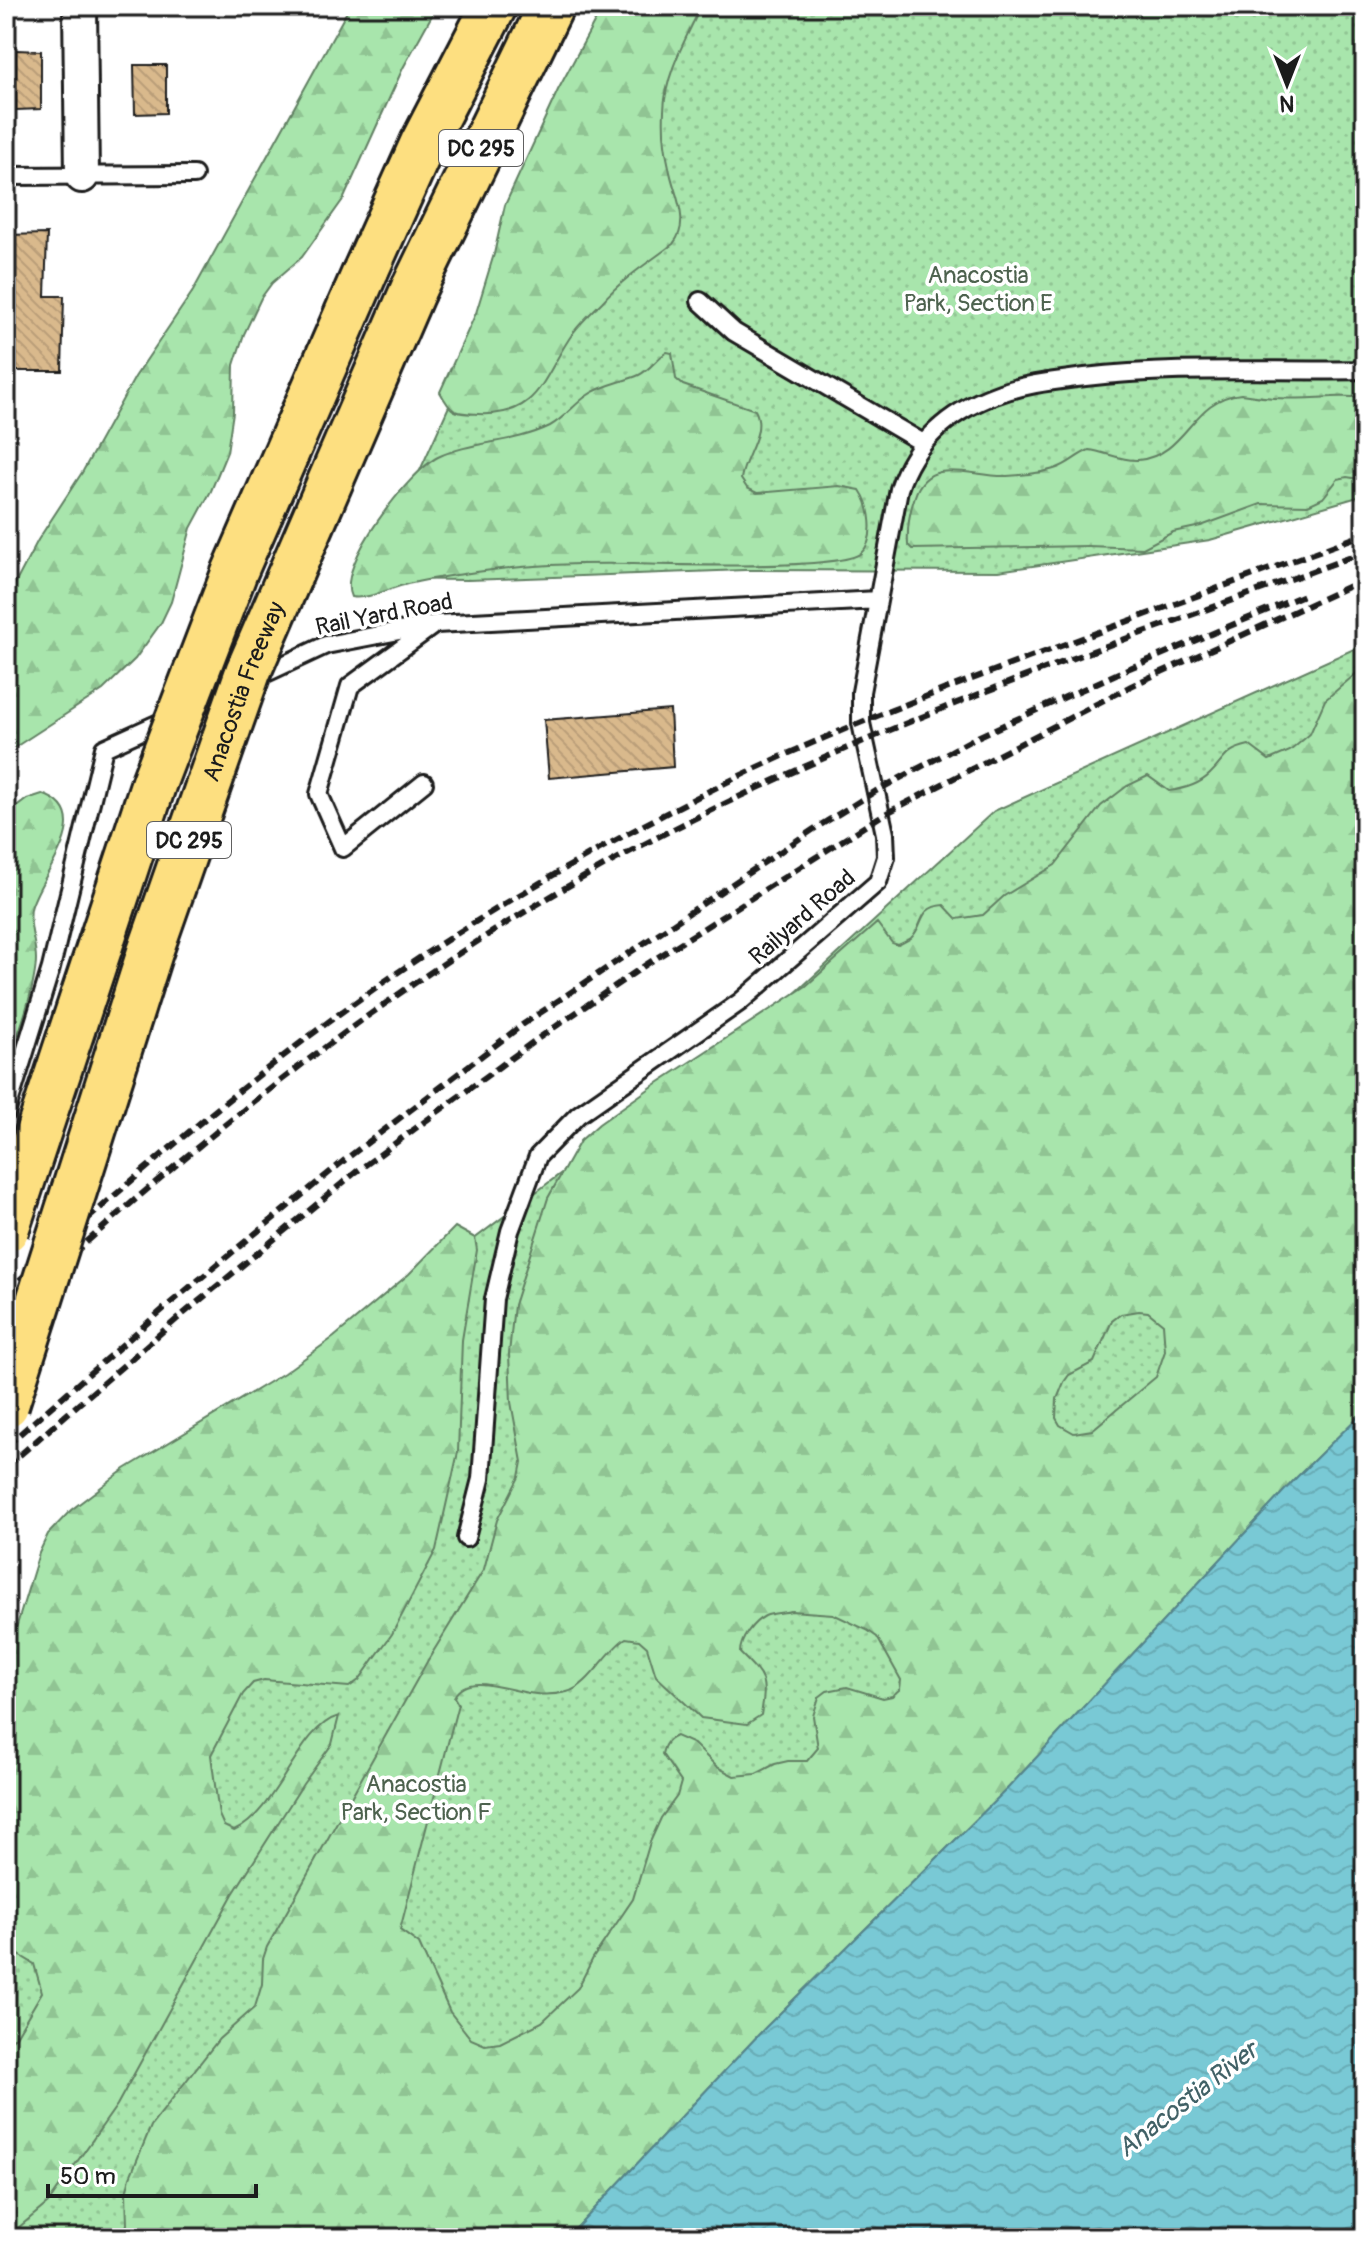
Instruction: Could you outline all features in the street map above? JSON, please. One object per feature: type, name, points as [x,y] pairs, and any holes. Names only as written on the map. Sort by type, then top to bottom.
[{"type":"highway","name":"DC 295","points":[[6,1230],[154,782],[235,571],[423,143],[494,6]]},
{"type":"highway","name":"Anacostia Freeway","points":[[6,1405],[150,952],[248,672],[413,290],[551,6]]},
{"type":"street","points":[[80,6],[82,176]]},
{"type":"lane","points":[[6,176],[194,175]]},
{"type":"lane","points":[[700,301],[734,332],[923,443]]},
{"type":"lane","name":"Railyard Road","points":[[466,1538],[481,1479],[494,1299],[510,1231],[538,1156],[578,1115],[740,1002],[878,882],[886,857],[885,834],[860,707],[899,489],[907,465],[923,443],[956,414],[994,395],[1036,383],[1114,373],[1365,370]]},
{"type":"lane","name":"Rail Yard Road","points":[[6,1113],[51,968],[104,748],[326,645],[436,624],[878,600]]},
{"type":"lane","points":[[424,783],[343,848],[319,794],[350,686],[436,624]]},
{"type":"green space","points":[[350,6],[437,6],[403,68],[344,198],[302,257],[272,283],[261,298],[244,334],[234,365],[233,412],[227,452],[191,528],[171,602],[161,623],[135,659],[103,690],[6,753],[6,601],[38,540],[83,471],[135,377],[193,291]]},
{"type":"green space","points":[[603,6],[701,6],[677,57],[665,97],[666,154],[681,216],[678,235],[673,244],[618,286],[583,321],[528,401],[515,409],[499,413],[459,412],[448,405],[440,392],[476,313],[505,205],[558,90]]},
{"type":"green space","name":"Anacostia Park, Section E","points":[[635,6],[1365,6],[1365,495],[1210,540],[998,571],[745,570],[468,580],[371,579]]},
{"type":"green space","points":[[667,352],[672,353],[676,379],[683,385],[755,410],[757,435],[741,479],[747,488],[757,493],[839,486],[860,490],[867,504],[870,522],[869,539],[861,553],[822,562],[790,564],[526,567],[434,579],[371,596],[351,597],[349,583],[364,543],[394,499],[426,466],[451,452],[522,436],[550,426],[588,395],[639,375]]},
{"type":"green space","points":[[1241,394],[1286,398],[1365,396],[1365,480],[1338,479],[1323,498],[1308,505],[1261,504],[1201,526],[1173,532],[1143,548],[912,549],[908,545],[913,502],[922,483],[931,475],[954,471],[994,476],[1032,474],[1061,466],[1089,450],[1132,460],[1155,456],[1179,438],[1210,406],[1224,398]]},
{"type":"green space","name":"Anacostia Park, Section F","points":[[1365,644],[1365,1410],[1009,1787],[765,2028],[567,2238],[6,2238],[6,1728],[59,1554],[780,1007],[994,811]]},
{"type":"green space","name":"Anacostia Park, Section F","points":[[1365,666],[1365,1410],[1297,1477],[1009,1787],[765,2028],[567,2238],[122,2238],[127,2224],[126,2193],[130,2177],[151,2126],[219,2039],[255,2007],[267,1947],[428,1660],[484,1569],[497,1520],[519,1477],[522,1462],[511,1402],[509,1354],[514,1305],[548,1198],[580,1141],[653,1086],[806,986],[877,923],[892,943],[898,945],[911,938],[925,913],[935,906],[944,905],[957,919],[983,915],[1004,896],[1055,865],[1101,806],[1127,786],[1148,776],[1169,791],[1191,786],[1206,778],[1230,753],[1249,745],[1269,760],[1290,751],[1310,734],[1325,700]],"holes":[[[1148,1312],[1163,1324],[1165,1351],[1156,1377],[1092,1430],[1074,1433],[1060,1425],[1056,1418],[1057,1399],[1064,1382],[1069,1375],[1094,1362],[1112,1321],[1121,1314]],[[791,1611],[833,1614],[877,1637],[901,1680],[900,1689],[892,1696],[883,1698],[847,1687],[827,1691],[819,1697],[813,1716],[818,1748],[807,1761],[775,1764],[756,1774],[734,1776],[717,1767],[694,1744],[676,1736],[670,1739],[662,1754],[681,1782],[677,1796],[661,1818],[650,1842],[633,1899],[593,1958],[578,1988],[542,2022],[500,2043],[485,2045],[471,2039],[450,2012],[419,1944],[400,1930],[458,1704],[454,1697],[460,1689],[480,1684],[536,1694],[567,1692],[583,1683],[626,1638],[639,1640],[647,1647],[656,1676],[701,1718],[747,1724],[761,1715],[764,1686],[755,1668],[740,1653],[742,1642],[760,1619]]]},
{"type":"green space","points":[[42,794],[59,803],[66,816],[66,830],[31,909],[35,969],[21,1025],[6,1059],[6,815],[27,799]]},
{"type":"green space","points":[[455,1227],[475,1238],[477,1250],[462,1340],[458,1452],[436,1550],[392,1634],[359,1680],[349,1687],[264,1680],[253,1683],[243,1694],[211,1755],[219,1815],[224,1826],[234,1831],[250,1820],[264,1806],[312,1736],[325,1723],[339,1716],[332,1744],[233,1894],[117,2105],[48,2203],[18,2228],[6,2230],[6,2045],[16,2036],[42,1992],[34,1964],[6,1947],[6,1661],[39,1553],[48,1534],[71,1510],[125,1469],[284,1373],[334,1337],[409,1274]]},
{"type":"water","name":"Anacostia River","points":[[1365,1410],[1365,2238],[567,2238],[765,2028],[1009,1787],[1297,1477]]},
{"type":"building","points":[[16,50],[41,51],[41,109],[16,110]]},
{"type":"building","points":[[134,65],[166,65],[166,113],[135,114]]},
{"type":"building","points":[[47,234],[45,296],[64,296],[62,371],[6,371],[6,235]]},
{"type":"building","points":[[670,710],[673,767],[549,778],[544,720]]},
{"type":"railway","points":[[6,1292],[194,1128],[340,1013],[469,926],[588,855],[751,771],[873,718],[997,669],[1365,534]]},
{"type":"railway","points":[[6,1315],[157,1181],[314,1055],[480,940],[566,888],[654,839],[827,757],[1094,650],[1365,552]]},
{"type":"railway","points":[[6,1467],[177,1319],[356,1172],[533,1042],[647,964],[881,816],[1131,686],[1365,579]]},
{"type":"railway","points":[[6,1446],[168,1305],[346,1159],[522,1025],[814,829],[876,791],[975,738],[1125,670],[1306,594]]}]
